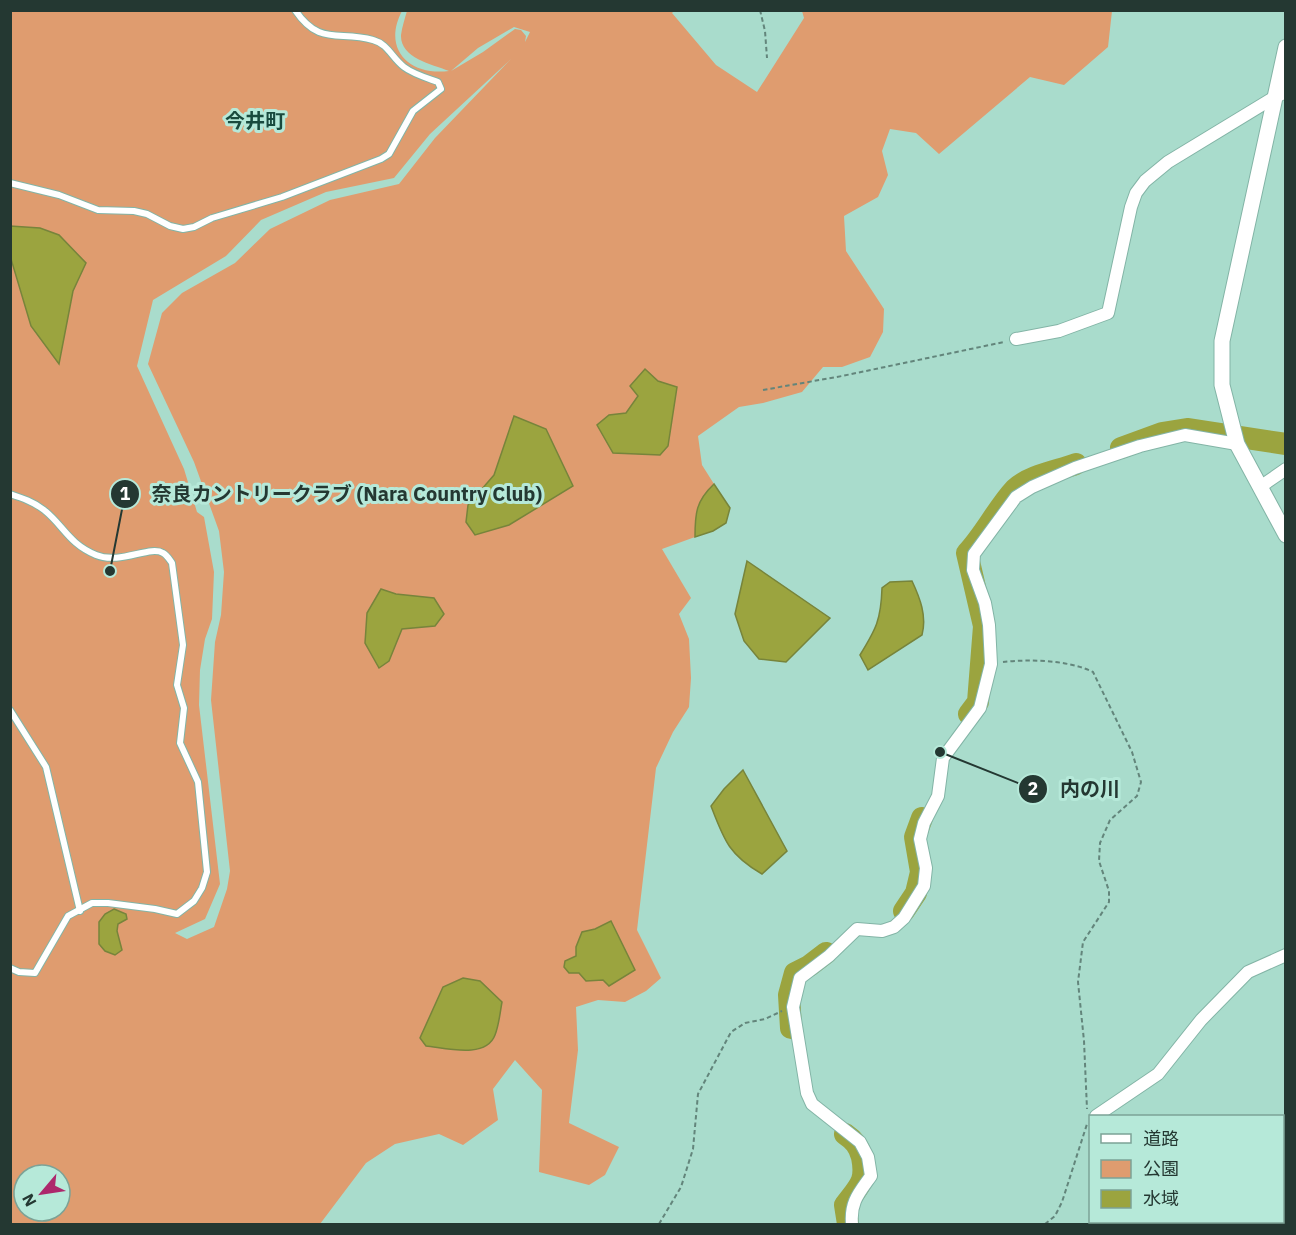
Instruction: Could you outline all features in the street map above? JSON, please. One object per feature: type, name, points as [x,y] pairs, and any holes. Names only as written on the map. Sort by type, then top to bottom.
[{"type":"street","points":[[1286,47],[1280,94],[1222,341],[1222,385],[1237,444],[1286,535]]},
{"type":"street","points":[[1016,339],[1059,331],[1108,314],[1131,207],[1136,193],[1145,181],[1167,162],[1280,94]]},
{"type":"street","points":[[852,1224],[851,1211],[854,1202],[871,1176],[868,1157],[860,1142],[812,1104],[807,1093],[793,1007],[800,978],[829,956],[857,929],[882,931],[894,927],[916,902],[924,886],[926,868],[920,839],[924,823],[938,796],[943,758],[980,708],[991,664],[989,625],[985,603],[973,570],[974,554],[1016,497],[1032,487],[1076,468],[1140,446],[1185,435],[1237,444]]},
{"type":"street","points":[[1260,487],[1286,469]]},
{"type":"street","points":[[1097,1115],[1158,1074],[1201,1020],[1248,972],[1286,955]]},
{"type":"lane","points":[[10,183],[59,195],[98,210],[134,211],[147,214],[170,226],[183,229],[282,196],[381,159],[389,154],[413,111],[441,89],[438,82],[406,69],[394,59],[386,45],[372,40],[319,33],[305,24],[295,10]]},
{"type":"lane","points":[[10,494],[26,499],[44,510],[68,537],[98,556],[114,558],[155,550],[165,553],[172,563],[183,645],[177,685],[184,708],[180,743],[198,782],[207,872],[202,888],[194,901],[177,914],[108,903],[92,903],[68,916],[35,974],[10,968]]},
{"type":"lane","points":[[10,710],[46,768],[80,911]]},
{"type":"path","points":[[760,10],[765,31],[767,58]]},
{"type":"path","points":[[763,390],[842,376],[1016,339]]},
{"type":"path","points":[[991,664],[1025,659],[1082,666],[1093,672],[1132,752],[1141,782],[1137,796],[1110,820],[1100,843],[1099,861],[1109,891],[1109,902],[1083,942],[1078,982],[1091,1115]]},
{"type":"path","points":[[659,1224],[681,1187],[693,1149],[698,1094],[731,1032],[745,1023],[765,1019],[779,1013]]},
{"type":"path","points":[[1045,1224],[1056,1215],[1062,1202],[1089,1125]]},
{"type":"green space","points":[[10,11],[402,11],[395,37],[403,57],[422,69],[449,71],[418,59],[406,49],[402,43],[401,32],[407,11],[674,11],[672,13],[716,65],[757,92],[804,18],[802,11],[1112,11],[1108,47],[1064,85],[1030,77],[939,154],[916,133],[890,129],[882,151],[888,175],[878,197],[844,216],[846,251],[884,309],[883,332],[870,357],[842,367],[823,367],[802,392],[739,407],[698,436],[702,465],[714,484],[698,508],[695,537],[662,549],[691,598],[679,614],[689,639],[691,678],[689,707],[673,732],[656,768],[637,930],[661,978],[646,991],[625,1002],[598,1000],[576,1007],[578,1050],[569,1123],[619,1147],[605,1175],[589,1185],[539,1172],[542,1090],[515,1060],[493,1089],[498,1120],[463,1145],[439,1134],[395,1144],[366,1163],[320,1224],[11,1224]],"holes":[[[514,27],[530,32],[525,42],[526,36],[521,30],[515,29],[451,71],[478,48]],[[511,59],[435,138],[399,184],[330,200],[270,229],[235,263],[182,293],[162,313],[148,364],[194,462],[219,531],[224,572],[221,615],[215,642],[211,700],[230,871],[227,889],[214,927],[187,939],[175,933],[205,919],[220,884],[199,705],[200,670],[205,639],[212,619],[214,572],[204,517],[197,512],[184,469],[137,366],[153,300],[226,256],[261,220],[326,192],[394,178],[430,134]]]},
{"type":"water","points":[[10,226],[40,228],[59,235],[86,263],[73,291],[59,364],[31,326],[11,259]]},
{"type":"water","points":[[645,369],[658,381],[677,387],[668,446],[660,455],[613,453],[597,425],[609,415],[626,413],[638,396],[630,386]]},
{"type":"water","points":[[514,416],[546,429],[573,486],[509,525],[475,535],[466,522],[468,505],[494,475]]},
{"type":"water","points":[[714,484],[730,508],[726,523],[713,531],[695,537],[695,521],[700,502]]},
{"type":"water","points":[[747,561],[830,618],[786,662],[759,659],[744,641],[735,614]]},
{"type":"water","points":[[912,581],[923,614],[922,635],[868,670],[860,655],[877,624],[882,588],[890,582]]},
{"type":"water","points":[[381,589],[396,594],[434,598],[444,614],[435,626],[402,629],[389,661],[379,668],[365,643],[367,613]]},
{"type":"water","points":[[743,770],[787,851],[762,874],[742,860],[729,846],[711,806]]},
{"type":"water","points":[[114,909],[126,914],[127,919],[118,924],[117,931],[122,950],[115,955],[105,951],[99,944],[99,922],[105,914]]},
{"type":"water","points":[[611,921],[635,970],[609,986],[603,980],[586,981],[579,973],[569,973],[564,967],[565,961],[576,956],[576,947],[582,932],[595,929]]},
{"type":"water","points":[[463,978],[480,981],[502,1002],[495,1035],[483,1047],[474,1050],[426,1046],[420,1038],[443,987]]},
{"type":"waterway","points":[[1121,448],[1162,433],[1187,429],[1286,444]]},
{"type":"waterway","points":[[969,714],[978,702],[984,626],[967,553],[1003,504],[1021,484],[1076,464]]},
{"type":"waterway","points":[[904,911],[916,893],[921,872],[915,837],[922,818]]},
{"type":"waterway","points":[[791,1028],[789,995],[795,973],[826,953]]},
{"type":"waterway","points":[[845,1134],[858,1146],[863,1165],[861,1183],[845,1205],[848,1224]]},
{"type":"place","name":"奈良カントリークラブ (Nara Country Club)","points":[[110,571]]},
{"type":"place","name":"内の川","points":[[940,752]]},
{"type":"district","name":"今井町","points":[[255,121]]}]
